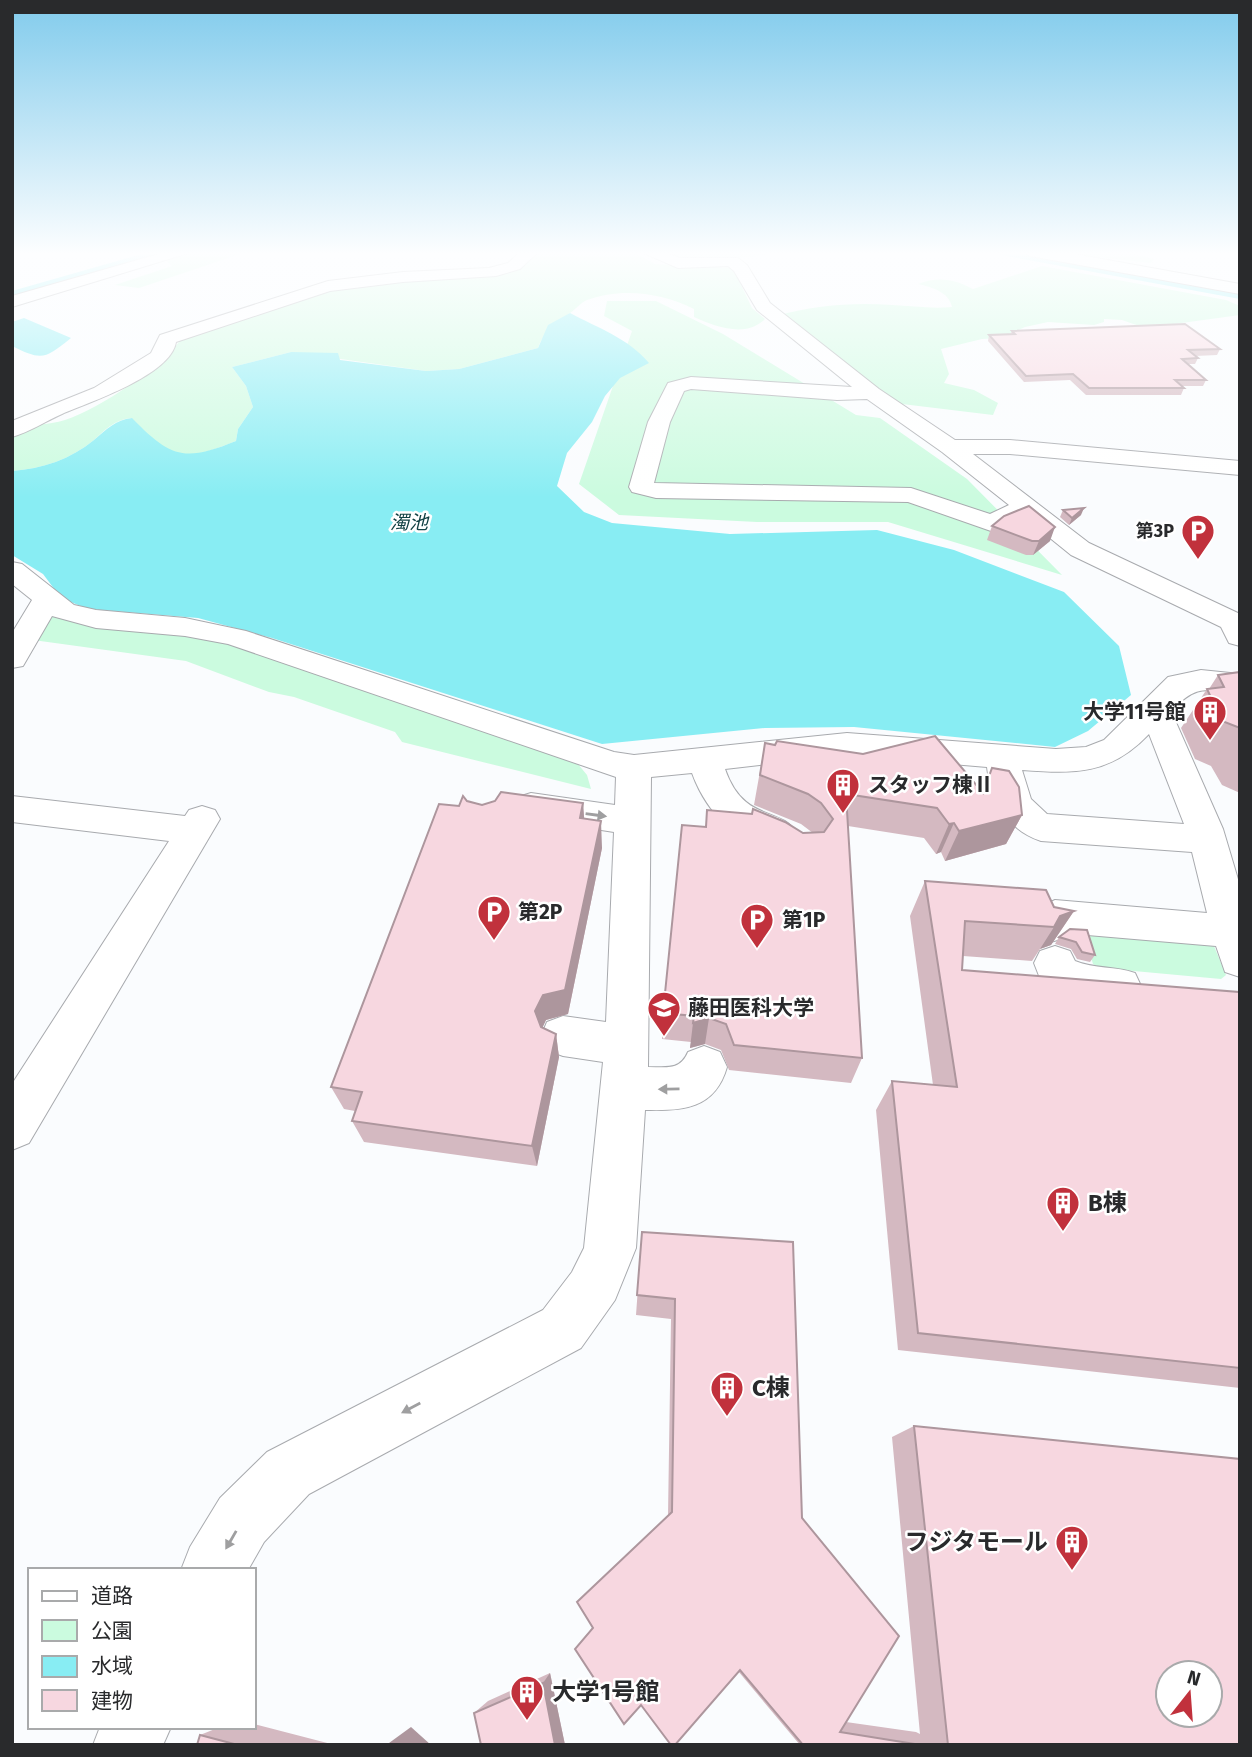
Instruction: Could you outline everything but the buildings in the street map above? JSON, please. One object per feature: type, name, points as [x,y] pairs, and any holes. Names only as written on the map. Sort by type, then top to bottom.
[{"type":"street","points":[[12,430],[55,409],[101,392],[158,357],[165,350],[167,339],[184,333]]},
{"type":"street","points":[[797,333],[872,393],[950,447],[1100,561],[1233,622],[1240,637]]},
{"type":"street","points":[[872,393],[837,394],[691,383],[675,387],[659,422],[641,486],[656,491],[911,495],[990,523],[1026,507]]},
{"type":"street","points":[[950,447],[1010,447],[1240,468]]},
{"type":"street","points":[[12,570],[64,611],[96,619],[185,628],[235,637],[611,764],[634,767],[847,744],[1056,761],[1089,758],[1123,741],[1180,684],[1200,680],[1240,684]]},
{"type":"street","points":[[12,613],[45,597]]},
{"type":"street","points":[[12,659],[45,597]]},
{"type":"street","points":[[1155,710],[1207,839],[1236,971],[1055,916],[1046,922],[1058,973],[1079,982],[1156,990]]},
{"type":"street","points":[[1107,751],[1158,758],[1182,774]]},
{"type":"street","points":[[1001,756],[1012,800],[1026,821],[1041,827],[1207,839]]},
{"type":"street","points":[[705,758],[711,781],[731,812],[747,825],[797,839],[803,849]]},
{"type":"street","points":[[214,1568],[242,1520],[288,1473],[562,1329],[584,1305],[600,1279],[610,1248],[626,1066],[634,767]]},
{"type":"street","points":[[498,804],[633,821]]},
{"type":"street","points":[[12,809],[199,825],[12,1127]]},
{"type":"street","points":[[563,1037],[679,1089],[701,1077],[704,1068]]},
{"type":"street","points":[[128,1745],[135,1729]]},
{"type":"green space","points":[[195,333],[547,333],[538,348],[459,369],[426,371],[291,352],[232,367],[246,386],[253,407],[238,429],[236,441],[203,453],[179,453],[168,450],[157,442],[131,418],[115,423],[66,458],[34,468],[12,471],[12,429],[59,422],[96,406],[145,373],[183,337]]},
{"type":"green space","points":[[631,333],[721,333],[856,415],[880,418],[967,479],[1062,575],[888,522],[757,522],[619,515],[579,484]]},
{"type":"green space","points":[[802,333],[1012,333],[1002,338],[982,339],[941,349],[949,374],[944,383],[974,390],[998,403],[993,415],[902,404],[855,375]]},
{"type":"green space","points":[[55,615],[239,643],[573,758],[587,775],[591,789],[402,742],[395,732],[294,697],[269,692],[186,661],[33,640],[43,620]]},
{"type":"green space","points":[[1092,932],[1214,946],[1226,975],[1221,979],[1101,968],[1093,964],[1085,936]]},
{"type":"water","points":[[12,333],[59,333],[71,338],[43,356],[12,346]]},
{"type":"water","name":"濁池","points":[[545,333],[609,333],[632,347],[649,363],[620,378],[605,396],[592,422],[567,453],[557,486],[584,512],[612,523],[730,534],[877,530],[954,550],[1064,592],[1119,646],[1131,695],[1088,731],[1055,747],[854,727],[765,728],[602,744],[272,638],[198,618],[88,609],[61,598],[43,574],[12,555],[12,471],[34,468],[66,458],[116,423],[132,418],[157,441],[179,452],[203,452],[236,441],[238,429],[253,407],[246,386],[232,367],[291,352],[338,353],[340,360],[426,371],[459,369],[538,348]]},
{"type":"place","name":"第3P","points":[[1198,561]]},
{"type":"place","name":"大学11号館","points":[[1210,742]]},
{"type":"place","name":"スタッフ棟Ⅱ","points":[[843,815]]},
{"type":"place","name":"第2P","points":[[494,942]]},
{"type":"place","name":"第1P","points":[[757,950]]},
{"type":"place","name":"藤田医科大学","points":[[664,1038]]},
{"type":"place","name":"B棟","points":[[1063,1233]]},
{"type":"place","name":"C棟","points":[[727,1418]]},
{"type":"place","name":"フジタモール","points":[[1072,1572]]},
{"type":"place","name":"大学1号館","points":[[527,1722]]}]
